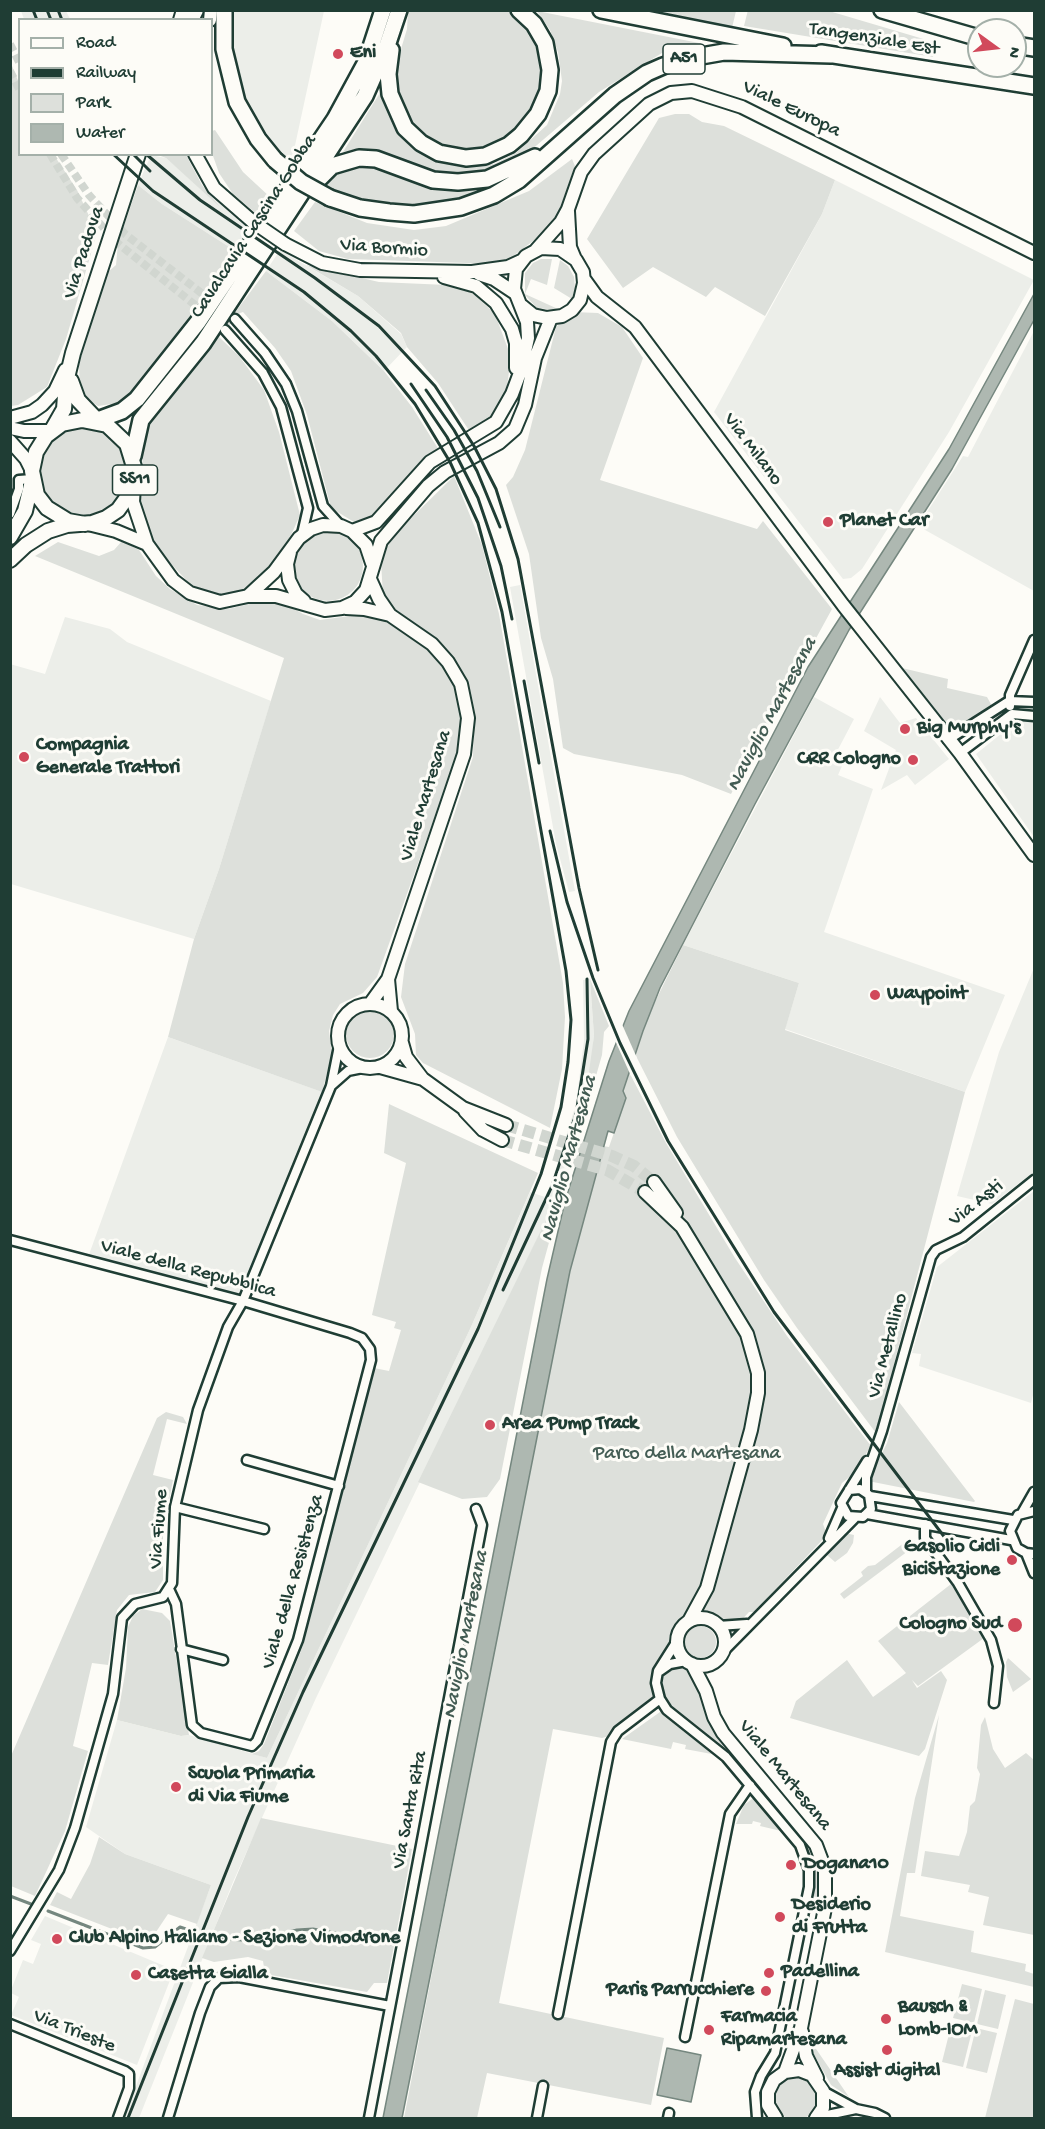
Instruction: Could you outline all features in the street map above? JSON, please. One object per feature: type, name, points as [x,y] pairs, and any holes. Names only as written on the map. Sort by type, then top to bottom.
[{"type":"highway","name":"A51","points":[[224,10],[224,49],[235,94],[250,128],[275,160],[301,182],[330,198],[360,208],[414,214],[461,207],[504,189],[633,82],[669,63],[724,52],[831,55]]},
{"type":"highway","name":"Cavalcavia Cascina Gobba","points":[[98,422],[122,411],[137,399],[198,322],[346,102],[366,62],[383,10]]},
{"type":"highway","name":"Cavalcavia Cascina Gobba","points":[[133,456],[141,420],[203,343],[296,205],[364,96],[387,46],[399,10]]},
{"type":"highway","points":[[399,10],[388,74],[390,94],[396,112],[405,128],[425,146],[446,155],[466,158],[492,153],[516,140],[534,120],[545,99],[550,74],[547,49],[537,27],[519,10]]},
{"type":"highway","name":"Tangenziale Est","points":[[601,10],[831,55],[1035,86]]},
{"type":"highway","name":"Tangenziale Est","points":[[882,10],[967,35]]},
{"type":"highway","points":[[296,205],[326,171],[348,159],[371,158],[428,178],[464,182],[487,179],[514,168],[562,140]]},
{"type":"main road","name":"Via Padova","points":[[51,431],[66,405],[66,382],[72,358],[137,156]]},
{"type":"main road","name":"Via Padova","points":[[72,358],[74,393],[98,422]]},
{"type":"main road","points":[[10,537],[25,511],[28,477],[36,452],[51,431],[69,422],[98,422]]},
{"type":"main road","name":"SS11","points":[[10,560],[26,545],[48,531],[106,518],[128,499],[134,485],[133,456],[123,438],[98,422]]},
{"type":"main road","points":[[28,477],[41,502],[53,514],[68,521],[85,524]]},
{"type":"street","name":"Viale Europa","points":[[536,250],[554,231],[568,209],[584,166],[632,117],[660,97],[692,91],[742,107],[1034,253]]},
{"type":"street","name":"Via Bormio","points":[[196,156],[214,188],[253,222],[314,260],[337,267],[372,271],[429,272],[472,272],[508,267],[521,261]]},
{"type":"street","name":"Viale Europa","points":[[568,209],[570,247],[576,260]]},
{"type":"street","points":[[302,534],[323,525],[346,528],[372,525],[380,519],[430,462],[490,428],[503,412],[521,370],[528,338],[527,322],[515,293],[514,277],[521,261],[536,250],[560,249],[576,260],[584,279],[582,294],[572,310]]},
{"type":"street","points":[[429,272],[476,286],[496,303],[512,329],[516,343],[516,375],[512,394]]},
{"type":"street","name":"Via Bormio","points":[[472,272],[494,279],[515,293]]},
{"type":"street","name":"Via Milano","points":[[584,279],[591,291],[635,327],[843,605],[948,740]]},
{"type":"street","points":[[522,306],[536,316],[550,318],[591,304],[607,306]]},
{"type":"street","points":[[134,485],[133,502],[147,544],[173,580],[193,595],[220,602],[248,596],[281,597],[325,610],[340,609],[359,598],[371,573],[375,555],[383,537],[428,486],[445,472],[499,443],[515,429],[524,409],[535,358],[550,318]]},
{"type":"street","points":[[235,319],[271,360],[286,384],[297,411],[323,506],[366,545],[371,573]]},
{"type":"street","points":[[225,330],[263,373],[281,407],[308,508],[302,534],[270,576],[248,596]]},
{"type":"street","points":[[10,418],[32,412],[46,401],[57,387],[72,358]]},
{"type":"street","points":[[10,428],[24,431],[51,431]]},
{"type":"street","points":[[10,441],[29,464],[28,477],[19,489],[10,514]]},
{"type":"street","points":[[85,524],[110,529],[147,544]]},
{"type":"street","points":[[291,549],[287,564],[289,580],[296,594],[308,604]]},
{"type":"street","name":"Viale Martesana","points":[[370,1004],[388,979],[464,754],[468,718],[461,684],[444,657],[432,644],[390,615],[379,599],[371,573]]},
{"type":"street","name":"Viale Martesana","points":[[340,609],[355,608],[390,615]]},
{"type":"street","points":[[1035,640],[1009,701],[948,740],[1035,855]]},
{"type":"street","points":[[1009,701],[1035,702]]},
{"type":"street","points":[[1009,701],[1012,714]]},
{"type":"street","points":[[960,753],[1012,714],[1035,716]]},
{"type":"street","name":"Viale Martesana","points":[[388,979],[391,1011]]},
{"type":"street","points":[[363,1068],[348,1060],[339,1046],[338,1029],[343,1019],[354,1008],[370,1004],[391,1011],[402,1029],[402,1043],[406,1057],[423,1079],[463,1108],[483,1130],[502,1140]]},
{"type":"street","points":[[380,1067],[393,1059],[402,1043]]},
{"type":"street","name":"Via Fiume","points":[[10,1951],[59,1870],[75,1828],[113,1694],[122,1618],[132,1606],[161,1598],[169,1589],[173,1575],[175,1507],[207,1383],[230,1323],[243,1301],[331,1086],[339,1046]]},
{"type":"street","points":[[331,1086],[348,1071],[363,1068],[380,1067],[423,1079]]},
{"type":"street","points":[[463,1108],[506,1125]]},
{"type":"street","name":"Via Asti","points":[[936,1250],[963,1237],[1035,1180]]},
{"type":"street","points":[[558,2014],[611,1742],[618,1731],[660,1699],[657,1674],[677,1641],[680,1630],[689,1621],[707,1588],[751,1430],[759,1380],[755,1354],[747,1334],[682,1227],[668,1198],[654,1182]]},
{"type":"street","points":[[645,1192],[682,1227]]},
{"type":"street","name":"Viale della Repubblica","points":[[10,1240],[243,1301],[355,1335]]},
{"type":"street","name":"Via Metallino","points":[[868,1494],[865,1480],[885,1421],[929,1260],[936,1250]]},
{"type":"street","name":"Viale della Resistenza","points":[[169,1589],[176,1604],[193,1728],[201,1733],[244,1746],[254,1745],[298,1640],[372,1357],[367,1343],[355,1335]]},
{"type":"street","name":"Via Metallino","points":[[849,1490],[874,1451]]},
{"type":"street","points":[[247,1460],[339,1486]]},
{"type":"street","points":[[824,1547],[842,1508],[842,1498],[849,1490],[858,1488],[868,1494],[1014,1520]]},
{"type":"street","points":[[1035,1492],[1010,1527],[1011,1540],[1017,1548],[1030,1554],[1035,1573]]},
{"type":"street","points":[[867,1514],[871,1506],[868,1494]]},
{"type":"street","points":[[175,1507],[264,1529]]},
{"type":"street","points":[[842,1508],[846,1515],[854,1519]]},
{"type":"street","name":"Via Santa Rita","points":[[369,2118],[482,1523],[476,1509]]},
{"type":"street","points":[[1021,1513],[1035,1511]]},
{"type":"street","points":[[657,1674],[670,1664],[689,1662],[705,1665],[717,1658],[747,1624],[824,1547],[854,1519],[867,1514],[1011,1540]]},
{"type":"street","points":[[925,1524],[925,1538],[957,1583],[992,1640],[998,1679],[994,1703]]},
{"type":"street","points":[[706,1691],[724,1641],[708,1610],[707,1588]]},
{"type":"street","points":[[689,1621],[704,1618],[716,1624],[747,1624]]},
{"type":"street","points":[[677,1641],[679,1652],[689,1662]]},
{"type":"street","points":[[182,1649],[223,1660]]},
{"type":"street","name":"Viale Martesana","points":[[689,1662],[706,1691],[714,1717],[723,1732],[816,1845],[824,1862],[827,1878],[825,1908],[801,2028],[785,2072],[774,2080],[768,2092],[767,2098],[774,2117]]},
{"type":"street","name":"Viale Martesana","points":[[660,1699],[668,1711],[723,1753],[802,1848],[808,1863],[810,1878],[775,2053],[761,2076],[755,2092],[757,2118]]},
{"type":"street","name":"Viale Martesana","points":[[685,2037],[730,1814],[750,1785]]},
{"type":"street","points":[[168,2118],[200,2013],[211,1985],[219,1978],[239,1977],[390,2006]]},
{"type":"street","name":"Via Trieste","points":[[12,2024],[129,2074],[129,2088],[118,2118]]},
{"type":"street","name":"Viale Martesana","points":[[801,2028],[806,2056],[821,2086]]},
{"type":"street","points":[[785,2072],[807,2072],[821,2086],[856,2109],[875,2113],[885,2118]]},
{"type":"street","points":[[537,2118],[543,2086]]},
{"type":"street","points":[[817,2117],[823,2108],[821,2086]]},
{"type":"street","points":[[817,2117],[856,2109]]},
{"type":"shaded area","points":[[21,11],[66,11],[70,18],[24,18]]},
{"type":"shaded area","points":[[231,11],[324,11],[291,164],[247,109],[233,55]]},
{"type":"shaded area","points":[[151,156],[166,158],[249,229],[234,250],[162,204],[138,185]]},
{"type":"shaded area","points":[[835,180],[1034,280],[949,432],[862,569],[851,578],[843,579],[714,412],[822,214]]},
{"type":"shaded area","points":[[280,250],[358,296],[401,334],[407,347],[384,371],[332,321],[266,271]]},
{"type":"shaded area","points":[[1034,331],[1034,591],[918,526],[963,456],[968,457]]},
{"type":"shaded area","points":[[520,585],[575,891],[569,892],[556,844],[510,587]]},
{"type":"shaded area","points":[[65,617],[110,629],[127,642],[271,701],[219,869],[194,939],[11,884],[10,664],[45,674]]},
{"type":"shaded area","points":[[814,697],[854,719],[832,761],[842,766],[838,775],[873,789],[824,932],[1005,995],[965,1092],[785,1029],[799,983],[683,945]]},
{"type":"shaded area","points":[[880,697],[900,723],[916,718],[949,759],[915,785],[907,775],[881,790],[896,750],[864,731]]},
{"type":"shaded area","points":[[1034,720],[1034,837],[976,754],[1017,721]]},
{"type":"shaded area","points":[[1034,968],[1034,1172],[992,1204],[957,1196],[999,1052]]},
{"type":"shaded area","points":[[590,979],[594,1036],[591,1066],[581,1128],[567,1177],[316,1698],[233,1882],[139,2118],[124,2118],[211,1885],[125,1854],[86,1827],[117,1720],[181,1736],[189,1735],[267,1758],[471,1327],[530,1192],[545,1197],[553,1179],[576,1104],[584,1041],[583,980]]},
{"type":"shaded area","points":[[168,1037],[328,1094],[243,1301],[87,1260]]},
{"type":"shaded area","points":[[1034,1191],[1034,1391],[1031,1403],[919,1366],[921,1354],[912,1353],[937,1267]]},
{"type":"shaded area","points":[[45,1916],[174,1970],[137,2065],[11,2015],[19,1997],[11,1993],[11,1990],[23,1960],[33,1964],[41,1944],[31,1940]]},
{"type":"green space","points":[[736,10],[732,28],[647,11]]},
{"type":"green space","points":[[748,10],[829,11],[937,43],[933,57],[744,26]]},
{"type":"green space","points":[[408,11],[511,11],[520,16],[541,45],[545,89],[520,132],[478,153],[436,146],[410,126],[399,105],[395,81],[398,59],[407,29]]},
{"type":"green space","points":[[537,11],[699,43],[662,53],[599,92],[516,163],[485,174],[448,178],[378,152],[357,149],[343,152],[383,88],[395,127],[424,151],[439,158],[475,166],[494,164],[516,153],[547,125],[560,94],[562,81],[558,52],[550,30]]},
{"type":"green space","points":[[10,61],[18,81],[18,156],[55,156],[77,190],[97,233],[66,339],[47,387],[18,405],[11,406]]},
{"type":"green space","points":[[675,114],[689,114],[702,122],[724,126],[835,180],[822,214],[765,316],[715,287],[706,297],[653,267],[623,288],[587,239],[659,118]]},
{"type":"green space","points":[[215,130],[243,172],[270,197],[258,215],[233,194],[219,173],[213,156],[213,131]]},
{"type":"green space","points":[[161,156],[187,156],[202,185],[220,207],[166,158]]},
{"type":"green space","points":[[572,159],[575,166],[558,214],[550,228],[508,260],[497,264],[348,259],[319,251],[294,231],[315,202],[367,223],[414,230],[446,226],[529,191]]},
{"type":"green space","points":[[370,164],[392,171],[414,182],[440,188],[460,189],[499,183],[459,200],[419,205],[379,203],[333,193],[324,187],[332,177],[351,167]]},
{"type":"green space","points":[[138,185],[162,204],[234,250],[165,357],[145,382],[118,403],[98,406],[86,399],[80,388],[79,365],[86,336],[108,272],[116,265],[118,243]]},
{"type":"green space","points":[[541,259],[552,259],[547,285],[531,279],[525,294],[525,273],[533,263]]},
{"type":"green space","points":[[560,260],[568,266],[574,277],[575,288],[572,299],[554,288]]},
{"type":"green space","points":[[306,265],[379,282],[447,285],[464,289],[476,296],[495,314],[511,357],[506,394],[499,410],[486,426],[472,435],[438,383],[407,347],[401,333],[358,296]]},
{"type":"green space","points":[[266,271],[332,321],[384,371],[412,407],[439,450],[371,518],[354,522],[331,508],[307,415],[291,371],[275,348],[243,312],[240,313],[219,337],[239,356],[264,390],[279,432],[300,515],[283,553],[255,587],[237,594],[214,594],[191,585],[158,550],[146,523],[140,497],[144,473],[140,444],[147,421],[204,354]]},
{"type":"green space","points":[[525,294],[558,309],[537,308]]},
{"type":"green space","points":[[573,312],[598,313],[622,327],[643,358],[600,480],[757,529],[763,521],[832,609],[731,794],[682,775],[574,754],[563,748],[553,679],[541,638],[529,554],[506,485],[513,477],[525,450],[556,327]]},
{"type":"green space","points":[[84,427],[109,434],[121,446],[128,471],[121,496],[109,508],[84,515],[59,508],[47,496],[40,471],[47,446],[59,434]]},
{"type":"green space","points":[[454,476],[482,545],[499,614],[563,983],[565,1017],[562,1069],[550,1128],[423,1063],[416,1055],[415,1034],[401,997],[405,964],[473,757],[474,717],[470,690],[451,656],[435,638],[395,609],[383,595],[381,562],[385,550],[400,529]]},
{"type":"green space","points":[[321,531],[335,531],[348,537],[357,546],[363,559],[361,579],[353,591],[335,601],[321,601],[308,595],[299,586],[293,573],[293,559],[299,546],[308,537]]},
{"type":"green space","points":[[122,541],[139,550],[156,576],[170,589],[197,605],[228,609],[263,601],[282,602],[303,614],[320,620],[357,615],[374,616],[385,620],[431,651],[446,671],[457,692],[461,719],[460,743],[456,758],[377,977],[363,993],[340,1004],[333,1015],[329,1031],[332,1054],[322,1092],[168,1037],[194,939],[219,869],[284,658],[35,556],[58,542],[99,556],[114,550]]},
{"type":"green space","points":[[902,668],[948,679],[947,688],[987,697],[992,706],[951,730],[945,727]]},
{"type":"green space","points":[[683,945],[799,983],[785,1030],[965,1092],[876,1433],[764,1280],[677,1137],[635,1054],[650,1012]]},
{"type":"green space","points":[[590,979],[609,1026],[604,1032],[602,1055],[581,1128],[594,1036]]},
{"type":"green space","points":[[365,1010],[375,1010],[387,1017],[394,1029],[394,1039],[387,1051],[375,1058],[365,1058],[350,1047],[346,1039],[346,1029],[357,1014]]},
{"type":"green space","name":"Parco della Martesana","points":[[629,1072],[666,1143],[735,1258],[787,1336],[871,1446],[852,1475],[842,1483],[823,1524],[827,1535],[754,1612],[749,1612],[737,1625],[718,1626],[708,1618],[686,1621],[658,1672],[686,1661],[711,1708],[821,1856],[821,1898],[807,1895],[805,1854],[726,1757],[660,1699],[613,1735],[602,1738],[553,1729],[499,2003],[664,2038],[651,2105],[487,2073],[477,2118],[404,2118],[533,1450],[570,1271],[603,1146],[609,1147],[626,1098],[623,1091]]},
{"type":"green space","points":[[389,1104],[538,1173],[471,1327],[267,1758],[252,1754],[259,1751],[264,1744],[304,1643],[374,1368],[389,1371],[401,1330],[394,1328],[396,1322],[372,1315],[406,1163],[384,1153]]},
{"type":"green space","points":[[567,1177],[542,1268],[500,1479],[487,1497],[462,1499],[418,1482]]},
{"type":"green space","points":[[899,1402],[974,1502],[868,1481],[887,1443]]},
{"type":"green space","points":[[166,1412],[183,1417],[187,1424],[167,1419],[153,1475],[173,1480],[163,1531],[163,1580],[155,1592],[129,1595],[117,1610],[108,1665],[92,1663],[73,1746],[88,1751],[65,1831],[35,1896],[11,1886],[11,1756],[157,1418]]},
{"type":"green space","points":[[845,1533],[854,1535],[853,1543],[847,1553],[835,1562],[827,1555]]},
{"type":"green space","points":[[909,1539],[915,1541],[916,1545],[844,1599],[840,1594],[863,1576],[861,1572],[868,1566],[875,1565]]},
{"type":"green space","points":[[951,1584],[984,1638],[918,1686],[912,1680],[917,1688],[941,1671],[947,1680],[925,1749],[919,1756],[790,1718],[796,1701],[847,1660],[873,1697],[906,1673],[878,1641]]},
{"type":"green space","points":[[142,1609],[162,1613],[170,1621],[189,1735],[181,1736],[117,1720],[126,1668],[128,1627],[133,1616]]},
{"type":"green space","points":[[700,1626],[711,1631],[716,1642],[711,1653],[700,1658],[689,1653],[684,1642],[689,1631]]},
{"type":"green space","points":[[1008,1658],[1031,1679],[1013,1692],[1007,1677]]},
{"type":"green space","points":[[660,1712],[717,1755],[685,1749],[686,1745],[673,1742],[671,1749],[622,1739]]},
{"type":"green space","points":[[939,1715],[915,1873],[907,1873],[900,1916],[974,1931],[971,1952],[1026,1964],[1025,1971],[1034,1974],[1034,1987],[885,1952],[915,1798]]},
{"type":"green space","points":[[985,1717],[993,1749],[1005,1768],[1026,1753],[1034,1760],[1034,1935],[983,1925],[989,1897],[968,1892],[970,1885],[921,1876],[925,1851],[959,1856],[967,1832],[970,1806],[975,1801],[980,1774],[977,1768],[981,1725]]},
{"type":"green space","points":[[752,1799],[781,1831],[760,1826],[761,1823],[753,1821],[752,1824],[736,1824],[744,1805]]},
{"type":"green space","points":[[261,1818],[412,1849],[387,1983],[374,1983],[367,1992],[265,1974],[263,1961],[248,1957],[214,1962],[202,1958]]},
{"type":"green space","points":[[99,1837],[125,1854],[211,1885],[197,1924],[168,1914],[152,1938],[143,1941],[50,1905],[57,1892],[71,1899],[90,1864]]},
{"type":"green space","points":[[962,1984],[982,1989],[974,2023],[953,2018]]},
{"type":"green space","points":[[985,1990],[1006,1995],[998,2029],[977,2024]]},
{"type":"green space","points":[[1015,1999],[1034,2004],[1034,2118],[985,2118]]},
{"type":"green space","points":[[952,2022],[973,2027],[963,2067],[942,2062]]},
{"type":"green space","points":[[976,2028],[997,2033],[987,2073],[966,2068]]},
{"type":"green space","points":[[813,2037],[816,2040],[812,2043],[849,2097],[831,2085],[812,2051],[810,2040]]},
{"type":"green space","points":[[796,2078],[804,2079],[811,2084],[816,2091],[816,2107],[811,2114],[804,2119],[796,2120],[788,2119],[781,2114],[776,2107],[775,2099],[776,2091],[781,2084],[788,2079]]},
{"type":"water","points":[[1034,294],[1034,320],[952,469],[849,630],[755,804],[660,988],[643,1031],[623,1091],[626,1098],[614,1133],[608,1131],[570,1271],[402,2118],[383,2118],[547,1279],[565,1201],[609,1061],[629,1011],[808,667],[949,449]]},
{"type":"water","points":[[667,2048],[701,2055],[691,2102],[657,2095]]},
{"type":"pier","points":[[621,1022],[637,1058],[631,1076],[614,1038]]},
{"type":"waterway","points":[[10,1896],[31,1904]]},
{"type":"waterway","points":[[48,1911],[143,1948],[155,1947],[180,1927],[192,1931]]},
{"type":"waterway","points":[[211,1937],[252,1941],[297,1930],[313,1929],[393,1944]]},
{"type":"tunnel","points":[[10,44],[18,60]]},
{"type":"tunnel","points":[[10,71],[18,87]]},
{"type":"tunnel","points":[[51,156],[77,198],[116,242],[219,324]]},
{"type":"tunnel","points":[[62,156],[89,195],[125,234],[235,319]]},
{"type":"tunnel","points":[[506,1125],[612,1156],[634,1166],[654,1182]]},
{"type":"tunnel","points":[[502,1140],[607,1170],[645,1192]]},
{"type":"railway","points":[[33,10],[36,18]]},
{"type":"railway","points":[[47,10],[50,18]]},
{"type":"railway","points":[[58,10],[61,18]]},
{"type":"railway","points":[[115,156],[153,191],[304,292],[351,331],[376,356],[415,404],[450,462],[478,523],[502,612],[566,971],[571,1020],[568,1062],[561,1107],[541,1174],[478,1329],[303,1692],[248,1817],[128,2118]]},
{"type":"railway","points":[[135,156],[150,171]]},
{"type":"railway","points":[[148,156],[200,200],[315,278],[379,326],[435,386],[474,446],[496,489],[518,559],[579,888],[598,970]]},
{"type":"railway","points":[[411,384],[447,437],[478,498],[501,566],[512,619]]},
{"type":"railway","points":[[426,390],[454,430],[477,471],[500,527]]},
{"type":"railway","points":[[524,681],[539,763]]},
{"type":"railway","points":[[550,831],[567,902],[593,978],[620,1043],[668,1141],[774,1312],[955,1551]]},
{"type":"railway","points":[[503,1290],[552,1186],[576,1114],[588,1039],[587,979]]},
{"type":"place","name":"Eni","points":[[338,54]]},
{"type":"place","name":"Planet Car","points":[[828,522]]},
{"type":"place","name":"Big Murphy's","points":[[905,729]]},
{"type":"place","name":"Compagnia Generale Trattori","points":[[24,757]]},
{"type":"place","name":"CRR Cologno","points":[[913,760]]},
{"type":"place","name":"Waypoint","points":[[875,995]]},
{"type":"place","name":"Area Pump Track","points":[[490,1425]]},
{"type":"place","name":"Gasolio Cicli BiciStazione","points":[[1012,1560]]},
{"type":"place","name":"Cologno Sud","points":[[1015,1625]]},
{"type":"place","name":"Scuola Primaria di Via Fiume","points":[[176,1787]]},
{"type":"place","name":"Dogana10","points":[[791,1865]]},
{"type":"place","name":"Desiderio di Frutta","points":[[780,1917]]},
{"type":"place","name":"Club Alpino Italiano - Sezione Vimodrone","points":[[57,1939]]},
{"type":"place","name":"Padellina","points":[[769,1973]]},
{"type":"place","name":"Casetta Gialla","points":[[136,1975]]},
{"type":"place","name":"Paris Parrucchiere","points":[[766,1991]]},
{"type":"place","name":"Bausch & Lomb-IOM","points":[[886,2019]]},
{"type":"place","name":"Farmacia Ripamartesana","points":[[709,2030]]},
{"type":"place","name":"Assist digital","points":[[887,2050]]},
{"type":"water label","name":"Naviglio Martesana","points":[[773,715]]},
{"type":"water label","name":"Naviglio Martesana","points":[[570,1159]]},
{"type":"water label","name":"Naviglio Martesana","points":[[467,1635]]}]
